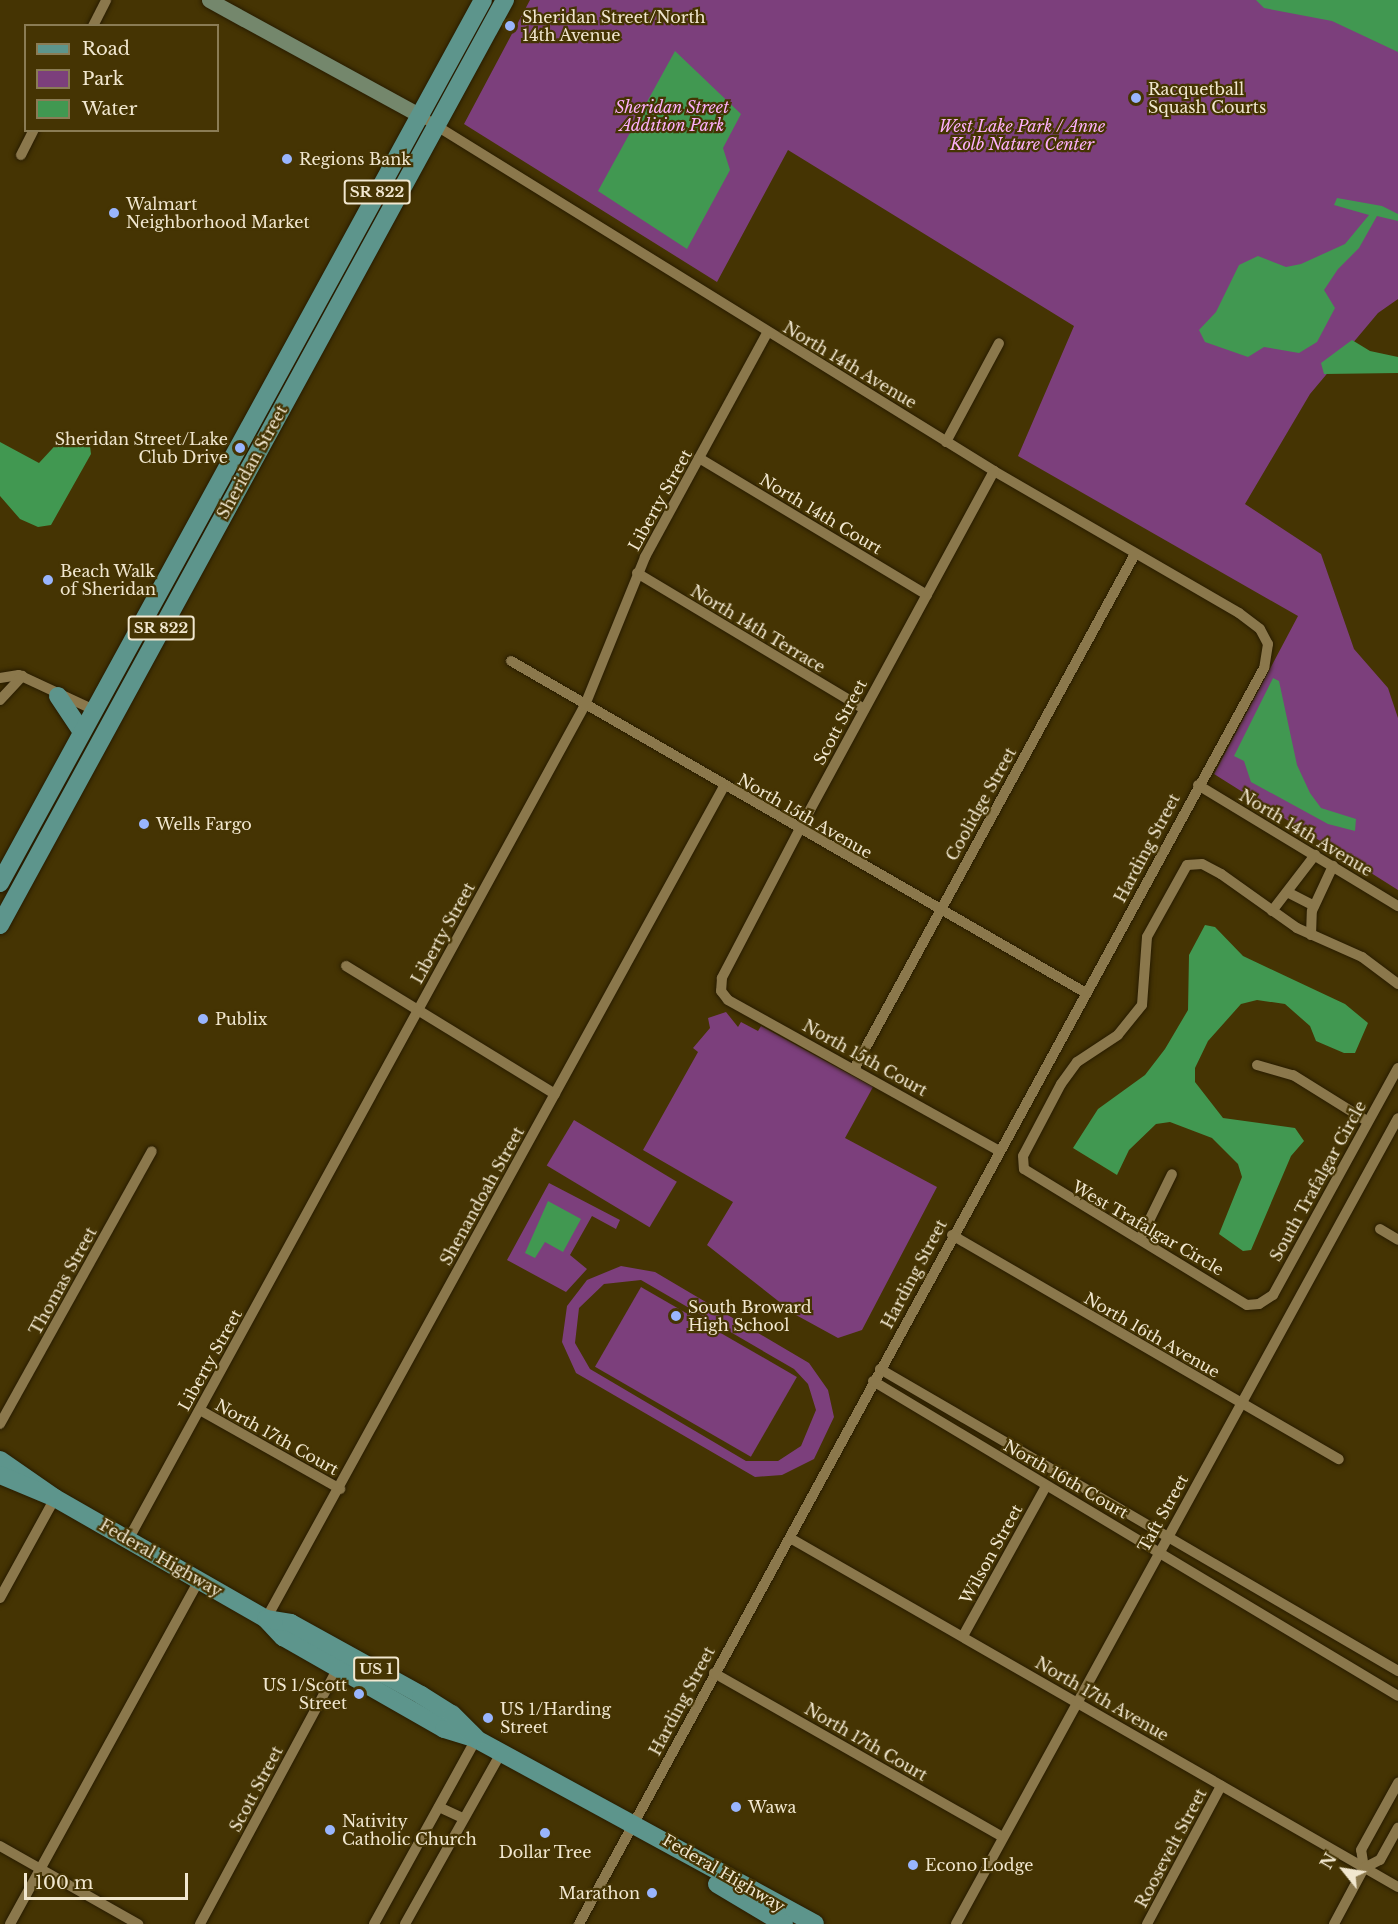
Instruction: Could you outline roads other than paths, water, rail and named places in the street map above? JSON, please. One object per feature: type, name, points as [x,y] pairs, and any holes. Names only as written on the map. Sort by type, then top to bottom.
[{"type":"main road","name":"Sheridan Street","points":[[0,883],[483,0]]},
{"type":"main road","name":"Sheridan Street","points":[[0,925],[505,0]]},
{"type":"main road","points":[[270,429],[270,409],[321,318],[320,298]]},
{"type":"main road","points":[[200,556],[203,533],[258,429],[256,413]]},
{"type":"main road","points":[[124,698],[119,676],[162,599],[173,564]]},
{"type":"main road","points":[[57,696],[82,732]]},
{"type":"main road","points":[[45,843],[49,819],[92,742],[94,710]]},
{"type":"main road","name":"Federal Highway","points":[[0,1460],[55,1498],[266,1619],[283,1637],[444,1729],[476,1738]]},
{"type":"main road","name":"Federal Highway","points":[[0,1475],[55,1498]]},
{"type":"main road","name":"Federal Highway","points":[[266,1619],[291,1623],[421,1695],[452,1714],[476,1738],[501,1753],[632,1826],[657,1834],[815,1924]]},
{"type":"main road","name":"Federal Highway","points":[[632,1826],[652,1846],[773,1921]]},
{"type":"street","points":[[94,24],[106,0]]},
{"type":"street","points":[[209,0],[419,115]]},
{"type":"street","name":"North 14th Avenue","points":[[419,115],[946,442],[1251,621],[1265,638]]},
{"type":"street","points":[[21,155],[33,132]]},
{"type":"street","name":"Liberty Street","points":[[128,1540],[585,705],[637,573],[767,333]]},
{"type":"street","points":[[946,442],[999,343]]},
{"type":"street","name":"North 14th Court","points":[[699,458],[927,595]]},
{"type":"street","name":"Scott Street","points":[[721,991],[722,978],[864,709],[994,471]]},
{"type":"street","name":"Coolidge Street","points":[[855,1069],[1135,554]]},
{"type":"street","name":"North 14th Terrace","points":[[637,573],[864,709]]},
{"type":"street","name":"Harding Street","points":[[579,1924],[998,1150],[1264,668],[1265,638]]},
{"type":"street","name":"North 15th Avenue","points":[[511,661],[723,788],[1086,993]]},
{"type":"street","points":[[0,678],[21,676],[57,696],[94,710]]},
{"type":"street","points":[[2,699],[21,676]]},
{"type":"street","name":"North 14th Avenue","points":[[1198,785],[1398,906]]},
{"type":"street","name":"Shenandoah Street","points":[[266,1619],[340,1489],[723,788]]},
{"type":"street","points":[[1315,855],[1289,893],[1272,911],[1311,935],[1362,957],[1398,984]]},
{"type":"street","name":"West Trafalgar Circle","points":[[1259,1304],[1248,1305],[1141,1237],[1035,1180],[1024,1169],[1023,1156],[1061,1084],[1077,1062],[1118,1035],[1142,1005],[1147,937],[1187,864],[1202,864],[1221,874],[1272,911]]},
{"type":"street","points":[[1311,935],[1314,906],[1333,866]]},
{"type":"street","points":[[1289,893],[1314,906]]},
{"type":"street","points":[[346,966],[555,1094]]},
{"type":"street","name":"North 15th Court","points":[[721,991],[728,1000],[998,1150]]},
{"type":"street","points":[[1257,1065],[1293,1075],[1367,1121]]},
{"type":"street","name":"South Trafalgar Circle","points":[[1259,1304],[1273,1295],[1398,1068]]},
{"type":"street","name":"Taft Street","points":[[956,1924],[1239,1403],[1398,1118]]},
{"type":"street","name":"Thomas Street","points":[[0,1424],[152,1151]]},
{"type":"street","points":[[1141,1237],[1172,1174]]},
{"type":"street","points":[[1380,1229],[1398,1240]]},
{"type":"street","name":"North 16th Avenue","points":[[952,1235],[1339,1459]]},
{"type":"street","name":"North 16th Court","points":[[880,1369],[1398,1671]]},
{"type":"street","name":"North 16th Court","points":[[873,1382],[1046,1486],[1160,1551],[1398,1696]]},
{"type":"street","name":"North 17th Court","points":[[200,1410],[340,1489]]},
{"type":"street","name":"Wilson Street","points":[[963,1636],[1046,1486]]},
{"type":"street","points":[[0,1598],[55,1498]]},
{"type":"street","name":"North 17th Avenue","points":[[790,1538],[1398,1887]]},
{"type":"street","points":[[10,1924],[200,1580]]},
{"type":"street","name":"Scott Street","points":[[200,1924],[338,1668]]},
{"type":"street","name":"North 17th Court","points":[[714,1672],[1003,1837]]},
{"type":"street","points":[[374,1924],[476,1738]]},
{"type":"street","points":[[405,1924],[501,1753]]},
{"type":"street","points":[[1364,1868],[1361,1850],[1398,1783]]},
{"type":"street","name":"Roosevelt Street","points":[[1147,1924],[1221,1786]]},
{"type":"street","points":[[439,1807],[463,1818]]},
{"type":"street","points":[[1334,1924],[1364,1868],[1380,1860],[1398,1828]]},
{"type":"street","points":[[0,1846],[138,1924]]},
{"type":"water","points":[[1256,0],[1398,0],[1398,52],[1332,21],[1264,8]]},
{"type":"water","points":[[675,51],[741,114],[723,148],[730,170],[687,249],[598,191]]},
{"type":"water","points":[[1337,198],[1382,206],[1398,214],[1398,221],[1377,216],[1359,248],[1338,269],[1324,290],[1335,308],[1317,342],[1299,353],[1264,347],[1248,357],[1205,342],[1199,330],[1216,312],[1239,265],[1258,256],[1286,267],[1301,264],[1345,244],[1369,215],[1334,205]]},
{"type":"water","points":[[1352,340],[1370,351],[1398,357],[1398,373],[1324,374],[1321,363]]},
{"type":"water","points":[[64,436],[90,446],[91,454],[51,525],[38,527],[20,519],[0,496],[0,442],[39,463]]},
{"type":"water","points":[[1273,678],[1279,681],[1297,765],[1310,793],[1321,808],[1356,819],[1355,831],[1328,824],[1251,782],[1244,761],[1234,756]]},
{"type":"water","points":[[1205,925],[1215,927],[1243,956],[1345,1004],[1368,1023],[1355,1053],[1344,1053],[1316,1041],[1310,1026],[1285,1004],[1257,1000],[1241,1004],[1208,1041],[1195,1068],[1195,1082],[1223,1118],[1295,1128],[1304,1141],[1291,1156],[1251,1250],[1243,1251],[1219,1234],[1242,1177],[1238,1164],[1212,1138],[1170,1122],[1156,1124],[1129,1150],[1117,1175],[1073,1148],[1098,1109],[1145,1075],[1165,1049],[1188,1010],[1189,955]]},
{"type":"water","points":[[548,1201],[581,1219],[563,1252],[545,1242],[535,1258],[525,1253]]},
{"type":"place","name":"Sheridan Street/North 14th Avenue","points":[[510,26]]},
{"type":"place","name":"Racquetball Squash Courts","points":[[1136,98]]},
{"type":"place","name":"Regions Bank","points":[[287,159]]},
{"type":"place","name":"Walmart Neighborhood Market","points":[[114,213]]},
{"type":"place","name":"Sheridan Street/Lake Club Drive","points":[[240,448]]},
{"type":"place","name":"Beach Walk of Sheridan","points":[[48,580]]},
{"type":"place","name":"Wells Fargo","points":[[144,824]]},
{"type":"place","name":"Publix","points":[[203,1019]]},
{"type":"place","name":"South Broward High School","points":[[676,1316]]},
{"type":"place","name":"US 1/Scott Street","points":[[359,1694]]},
{"type":"place","name":"US 1/Harding Street","points":[[488,1718]]},
{"type":"place","name":"Wawa","points":[[736,1807]]},
{"type":"place","name":"Nativity Catholic Church","points":[[330,1830]]},
{"type":"place","name":"Dollar Tree","points":[[545,1833]]},
{"type":"place","name":"Econo Lodge","points":[[913,1865]]},
{"type":"place","name":"Marathon","points":[[652,1893]]},
{"type":"park label","name":"Sheridan Street Addition Park","points":[[672,116]]},
{"type":"park label","name":"West Lake Park / Anne Kolb Nature Center","points":[[1022,135]]}]
